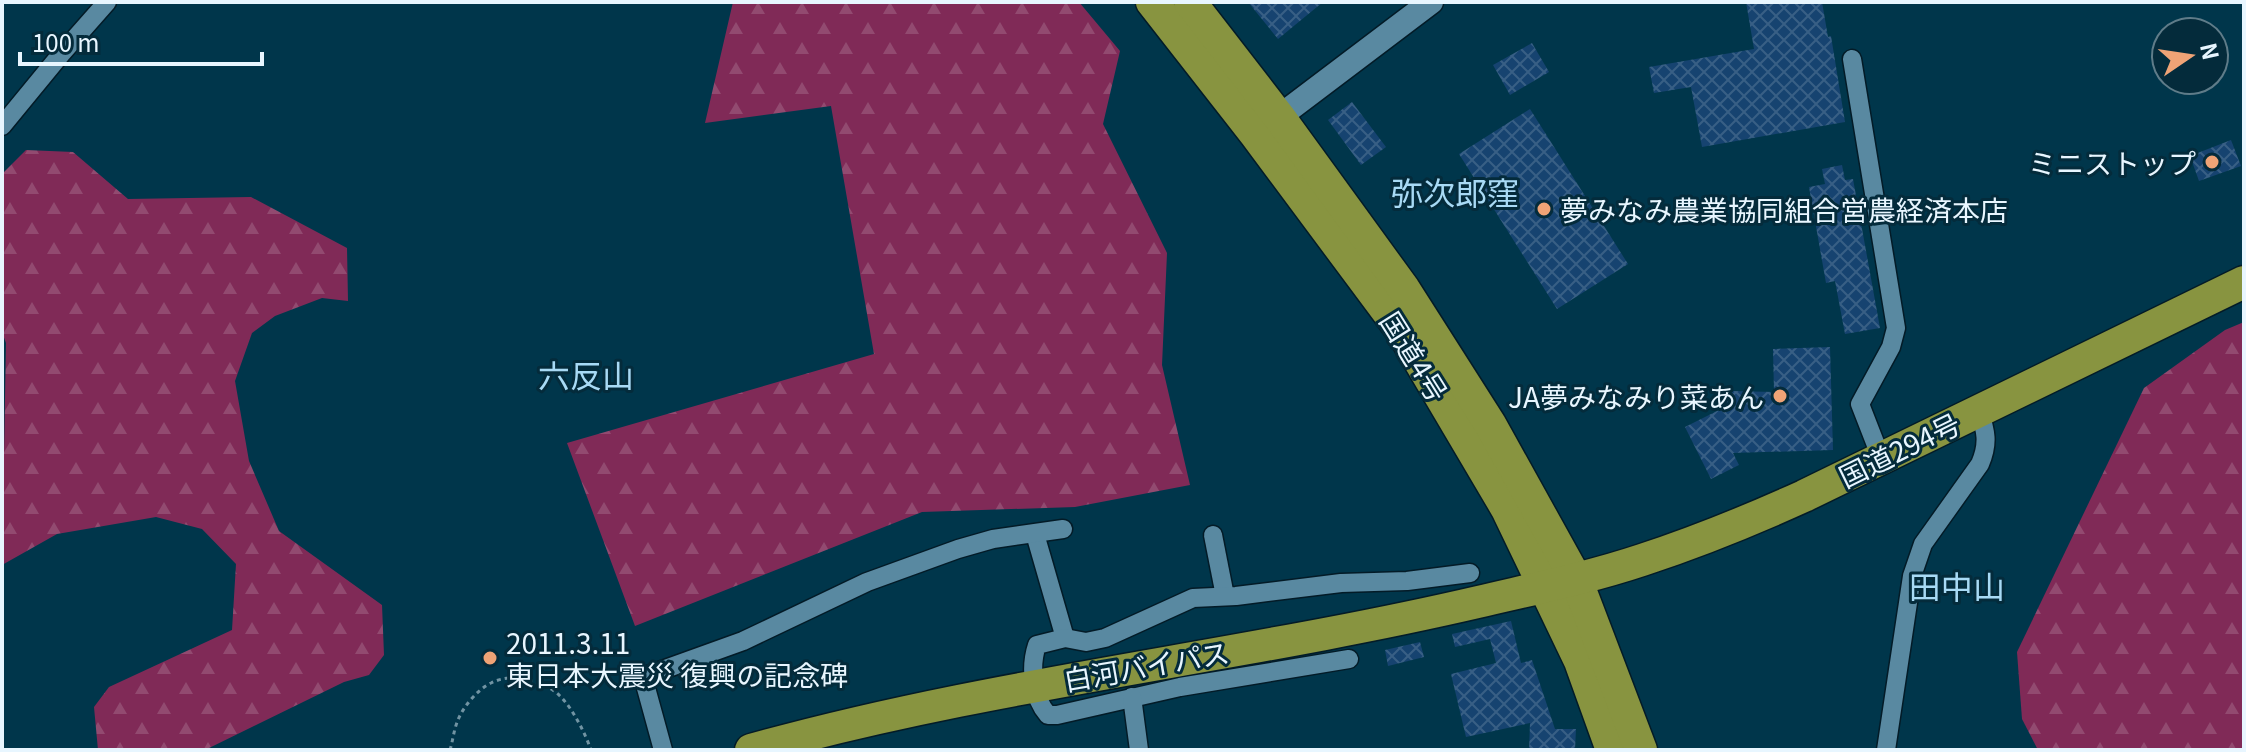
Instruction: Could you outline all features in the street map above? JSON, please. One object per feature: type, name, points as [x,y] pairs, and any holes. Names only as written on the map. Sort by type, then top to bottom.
[{"type":"highway","name":"国道4号","points":[[1152,2],[1267,126],[1404,289],[1490,424],[1576,579],[1641,750]]},
{"type":"highway","name":"国道4号","points":[[1190,2],[1267,126],[1402,331],[1507,509],[1580,661],[1612,750]]},
{"type":"highway","name":"国道294号","points":[[1543,586],[1640,561],[1751,520],[2244,282]]},
{"type":"highway","name":"白河バイパス","points":[[751,750],[877,718],[1036,685],[1393,622],[1543,586]]},
{"type":"street","points":[[2,126],[107,2]]},
{"type":"street","points":[[1267,126],[1431,2]]},
{"type":"street","points":[[1852,59],[1896,328],[1896,338],[1860,404],[1881,458]]},
{"type":"street","points":[[1886,750],[1912,576],[1923,544],[1980,464],[1988,434],[1979,410]]},
{"type":"street","points":[[663,750],[643,677],[743,641],[880,577],[993,539],[1063,529]]},
{"type":"street","points":[[1035,534],[1065,638]]},
{"type":"street","points":[[1213,535],[1225,596]]},
{"type":"street","points":[[1349,659],[1132,697],[1057,715],[1048,715],[1041,708],[1032,662],[1037,645],[1065,638],[1086,642],[1105,638],[1193,598],[1470,573]]},
{"type":"street","points":[[1132,697],[1139,750]]},
{"type":"path","points":[[450,750],[458,720],[473,698],[491,683],[513,678],[539,682],[560,695],[591,750]]},
{"type":"green space","points":[[733,2],[1079,2],[1120,51],[1103,124],[1167,253],[1162,365],[1190,485],[1075,507],[922,512],[635,626],[567,443],[874,354],[831,106],[705,123]]},
{"type":"green space","points":[[26,150],[73,152],[128,199],[251,197],[347,248],[348,301],[322,298],[275,316],[252,333],[235,381],[249,461],[279,531],[382,605],[384,655],[369,675],[344,682],[205,750],[98,750],[94,707],[109,687],[232,630],[236,564],[202,529],[156,517],[57,534],[2,565],[6,343],[2,332],[2,174]]},
{"type":"green space","points":[[2244,322],[2244,750],[2038,750],[2022,719],[2017,652],[2144,388],[2225,330]]},
{"type":"building","points":[[1248,2],[1323,2],[1278,39]]},
{"type":"building","points":[[1746,2],[1822,2],[1828,37],[1831,36],[1845,122],[1702,147],[1691,87],[1654,93],[1649,67],[1754,49]]},
{"type":"building","points":[[1532,43],[1549,72],[1510,95],[1493,65]]},
{"type":"building","points":[[1352,102],[1386,147],[1361,165],[1328,120]]},
{"type":"building","name":"夢みなみ農業協同組合営農経済本店","points":[[1530,109],[1628,264],[1557,309],[1459,154]]},
{"type":"building","points":[[2231,140],[2241,166],[2199,181],[2190,156]]},
{"type":"building","points":[[1842,165],[1845,180],[1853,179],[1880,328],[1845,334],[1835,281],[1826,283],[1809,187],[1825,184],[1822,169]]},
{"type":"building","name":"JA夢みなみり菜あん","points":[[1830,347],[1833,450],[1733,453],[1739,465],[1711,479],[1685,427],[1721,409],[1732,391],[1774,392],[1773,349]]},
{"type":"building","points":[[1511,621],[1521,663],[1532,660],[1555,729],[1576,729],[1575,750],[1529,750],[1530,723],[1466,737],[1451,674],[1496,663],[1490,639],[1455,647],[1452,634]]},
{"type":"building","points":[[1420,642],[1424,657],[1388,666],[1385,650]]},
{"type":"place","name":"ミニストップ","points":[[2212,162]]},
{"type":"place","name":"夢みなみ農業協同組合営農経済本店","points":[[1544,209]]},
{"type":"place","name":"JA夢みなみり菜あん","points":[[1780,396]]},
{"type":"place","name":"2011.3.11 東日本大震災 復興の記念碑","points":[[490,658]]},
{"type":"district","name":"弥次郎窪","points":[[1455,191]]},
{"type":"district","name":"六反山","points":[[586,374]]},
{"type":"district","name":"田中山","points":[[1957,585]]}]
